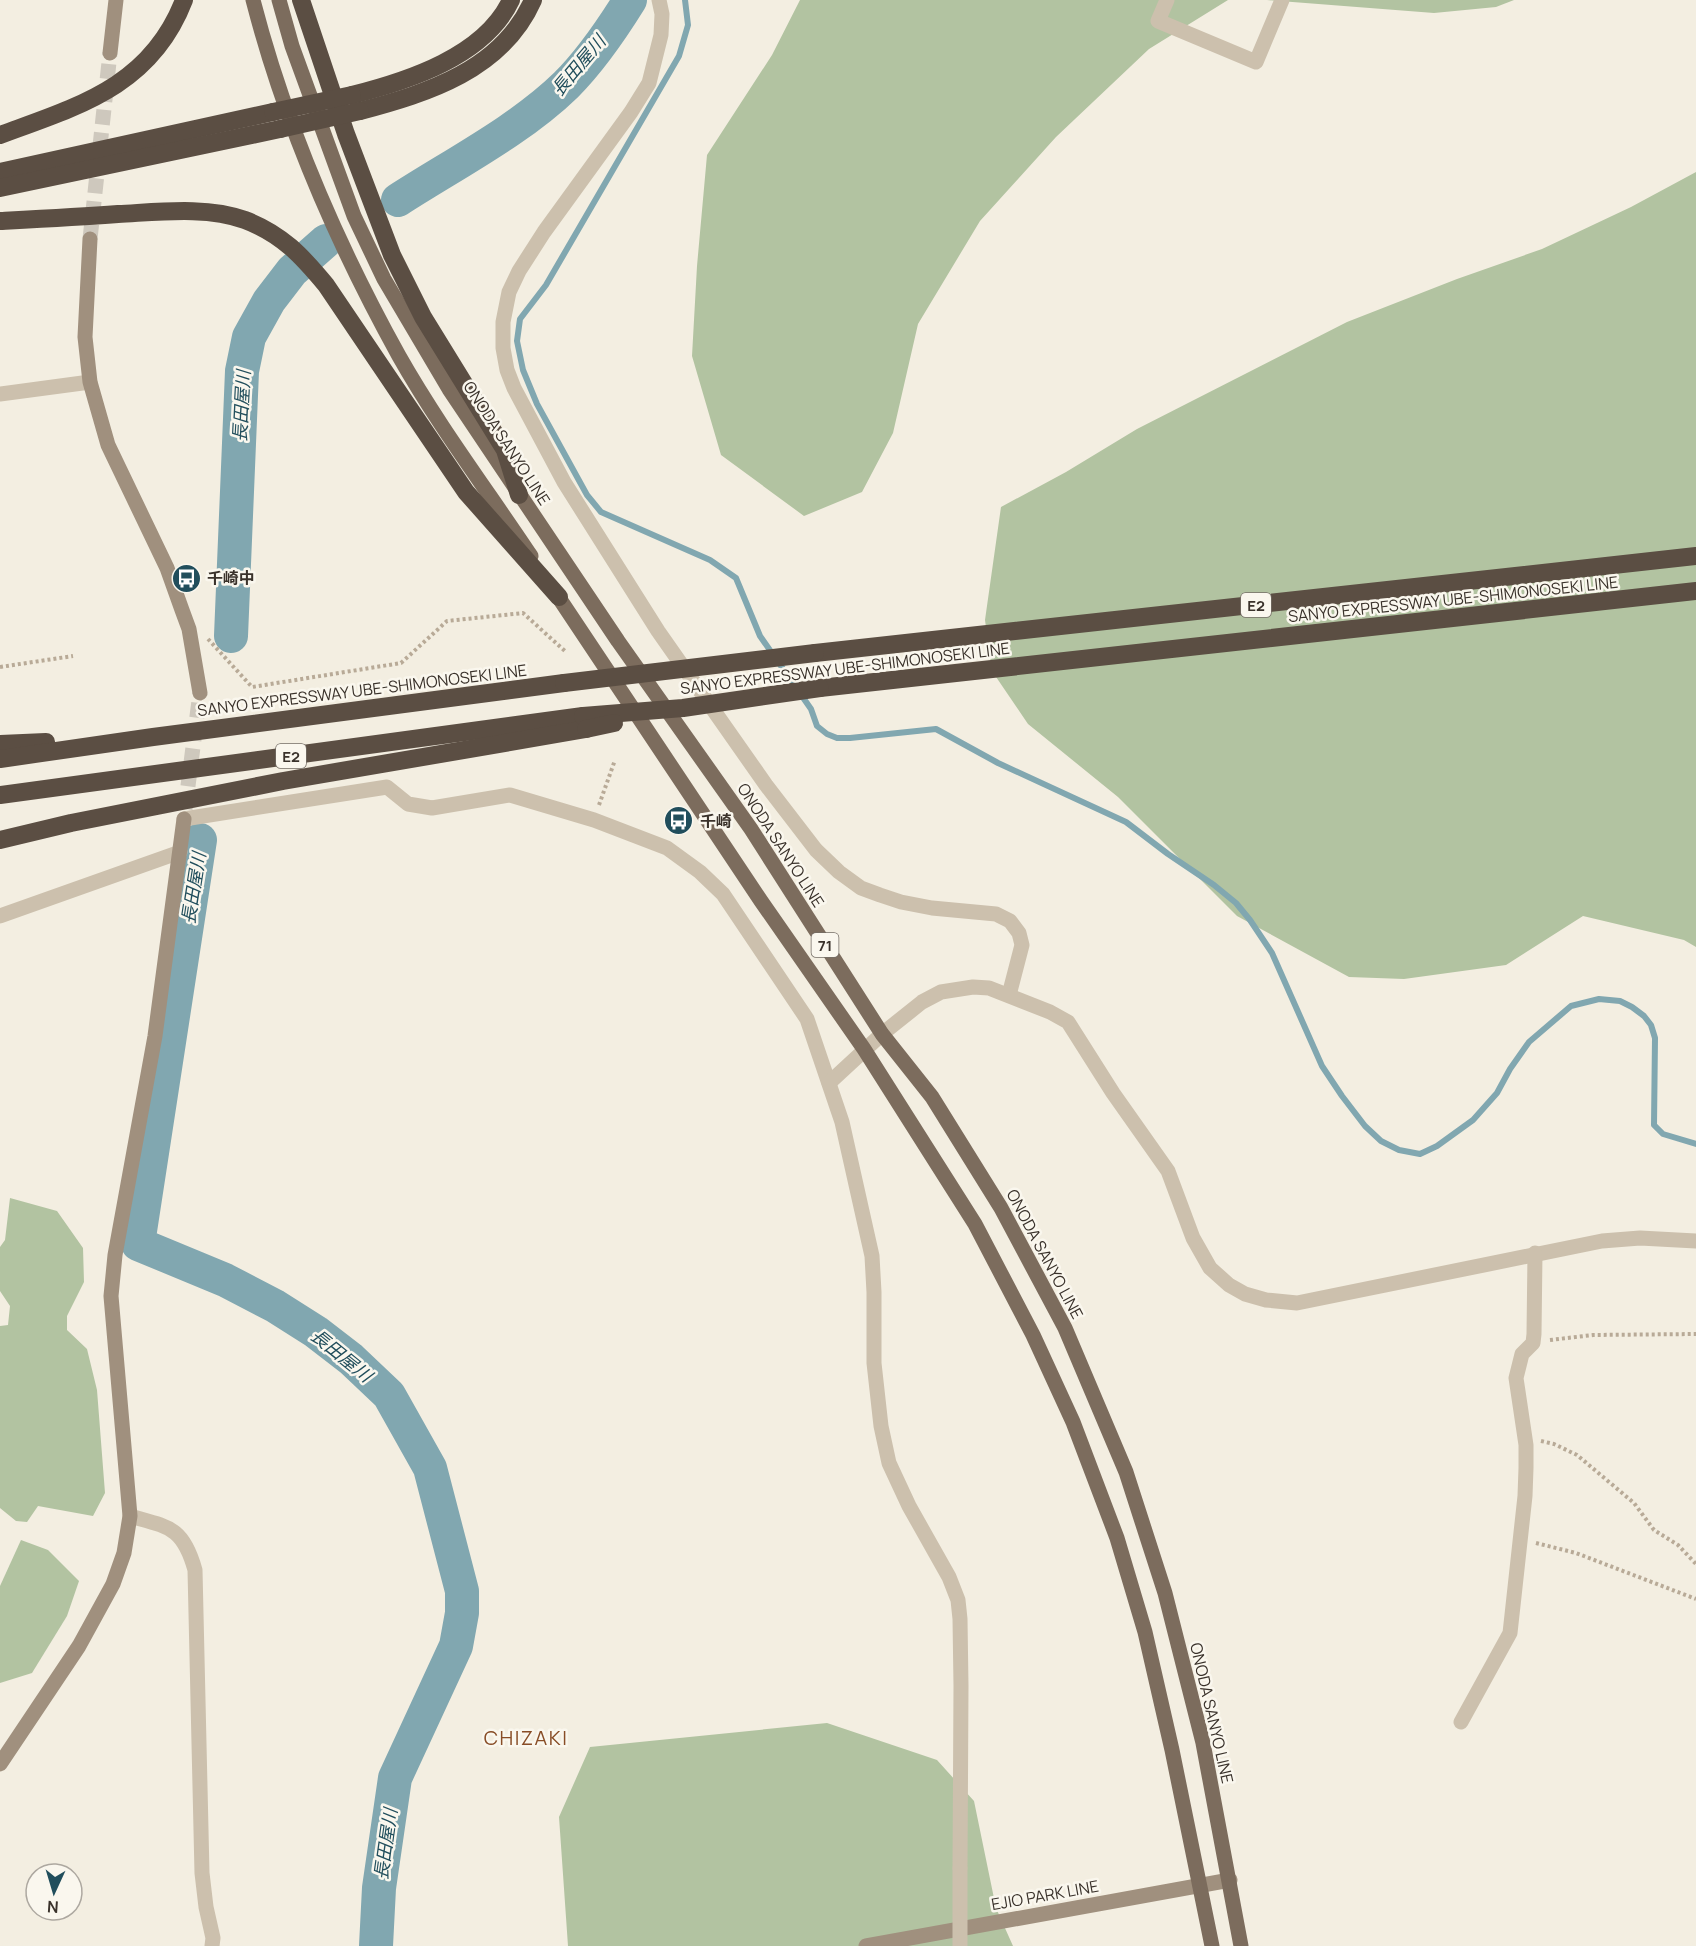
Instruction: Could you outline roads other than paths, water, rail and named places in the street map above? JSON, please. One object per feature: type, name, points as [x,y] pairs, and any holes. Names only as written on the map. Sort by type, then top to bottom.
[{"type":"highway","points":[[0,135],[93,99],[138,70],[164,41],[184,0]]},
{"type":"highway","points":[[301,0],[346,134],[392,255],[423,317],[505,450],[519,495]]},
{"type":"highway","points":[[0,188],[280,129],[356,103],[393,84],[443,64],[489,30],[511,0]]},
{"type":"highway","points":[[0,172],[273,112],[356,103],[431,90],[453,80],[497,50],[513,33],[533,0]]},
{"type":"highway","points":[[0,221],[156,212],[206,213],[244,220],[284,241],[300,254],[326,285],[466,492],[559,597]]},
{"type":"highway","name":"SANYO EXPRESSWAY UBE-SHIMONOSEKI LINE","points":[[0,759],[564,683],[815,653],[1696,556]]},
{"type":"highway","name":"SANYO EXPRESSWAY UBE-SHIMONOSEKI LINE","points":[[584,723],[820,688],[1696,591]]},
{"type":"highway","points":[[0,840],[71,823],[584,723]]},
{"type":"highway","name":"E2","points":[[0,795],[584,723]]},
{"type":"highway","points":[[0,744],[153,737]]},
{"type":"main road","name":"71","points":[[253,0],[267,56],[332,223],[400,357],[761,901],[864,1049],[975,1224],[1033,1335],[1073,1422],[1117,1538],[1144,1632],[1172,1750],[1212,1946]]},
{"type":"main road","name":"ONODA SANYO LINE","points":[[279,0],[292,46],[359,227],[384,279],[449,389],[618,641],[751,829],[882,1034],[932,1097],[1001,1208],[1065,1328],[1126,1472],[1165,1593],[1203,1743],[1241,1946]]},
{"type":"street","points":[[110,53],[116,0]]},
{"type":"street","points":[[659,0],[662,15],[661,35],[649,83],[631,112],[544,232],[519,271],[509,292],[504,315],[503,348],[510,379],[564,482],[658,631],[766,785],[816,850],[839,872],[861,888],[880,895],[932,908],[996,914],[1010,921],[1019,933],[1022,945],[1009,995]]},
{"type":"street","points":[[1167,0],[1158,21],[1257,62],[1282,0]]},
{"type":"street","points":[[90,239],[85,337],[90,381],[108,445],[167,568],[189,629],[200,693]]},
{"type":"street","points":[[0,394],[90,381]]},
{"type":"street","points":[[0,1764],[79,1646],[113,1584],[124,1553],[130,1516],[111,1296],[115,1255],[156,1036],[184,819],[387,787],[408,804],[432,808],[510,795],[594,820],[667,848],[700,872],[723,894],[807,1018],[842,1122],[872,1256],[874,1363],[881,1425],[889,1463],[909,1506],[949,1577],[958,1600],[961,1686],[960,1946]]},
{"type":"street","points":[[0,915],[180,852]]},
{"type":"street","points":[[829,1083],[882,1034],[922,1002],[941,992],[973,987],[989,988],[1050,1011],[1068,1022],[1113,1093],[1168,1172],[1193,1238],[1210,1268],[1229,1285],[1245,1294],[1266,1300],[1297,1303],[1602,1241],[1640,1238],[1696,1241]]},
{"type":"street","points":[[1461,1722],[1510,1633],[1525,1496],[1526,1445],[1516,1378],[1522,1354],[1533,1343],[1535,1253]]},
{"type":"street","points":[[130,1516],[164,1525],[178,1533],[191,1554],[195,1570],[202,1873],[213,1938],[212,1946]]},
{"type":"street","name":"EJIO PARK LINE","points":[[867,1946],[1230,1880]]},
{"type":"waterway","name":"長田屋川","points":[[398,200],[507,132],[548,101],[584,66],[630,0]]},
{"type":"waterway","points":[[685,0],[688,25],[679,56],[546,285],[520,319],[517,341],[523,370],[537,404],[587,495],[601,512],[710,560],[736,578],[760,636],[811,709],[817,726],[827,734],[837,738],[850,738],[936,729],[998,763],[1126,822],[1214,885],[1236,903],[1272,953],[1322,1066],[1365,1126],[1381,1141],[1399,1150],[1420,1154],[1437,1146],[1473,1120],[1497,1093],[1529,1042],[1571,1006],[1599,999],[1620,1001],[1644,1016],[1651,1025],[1655,1038],[1654,1125],[1663,1134],[1696,1144]]},
{"type":"waterway","name":"長田屋川","points":[[231,636],[242,371],[249,337],[269,301],[292,271],[326,241]]},
{"type":"waterway","name":"長田屋川","points":[[200,840],[138,1244],[225,1280],[275,1306],[316,1332],[351,1359],[389,1395],[430,1468],[462,1591],[462,1613],[456,1646],[395,1778],[379,1888],[376,1946]]},
{"type":"tunnel","points":[[90,239],[110,53]]},
{"type":"tunnel","points":[[185,809],[200,693]]},
{"type":"place","name":"千崎中","points":[[186,578]]},
{"type":"place","name":"千崎","points":[[679,821]]},
{"type":"district","name":"CHIZAKI","points":[[526,1737]]}]
